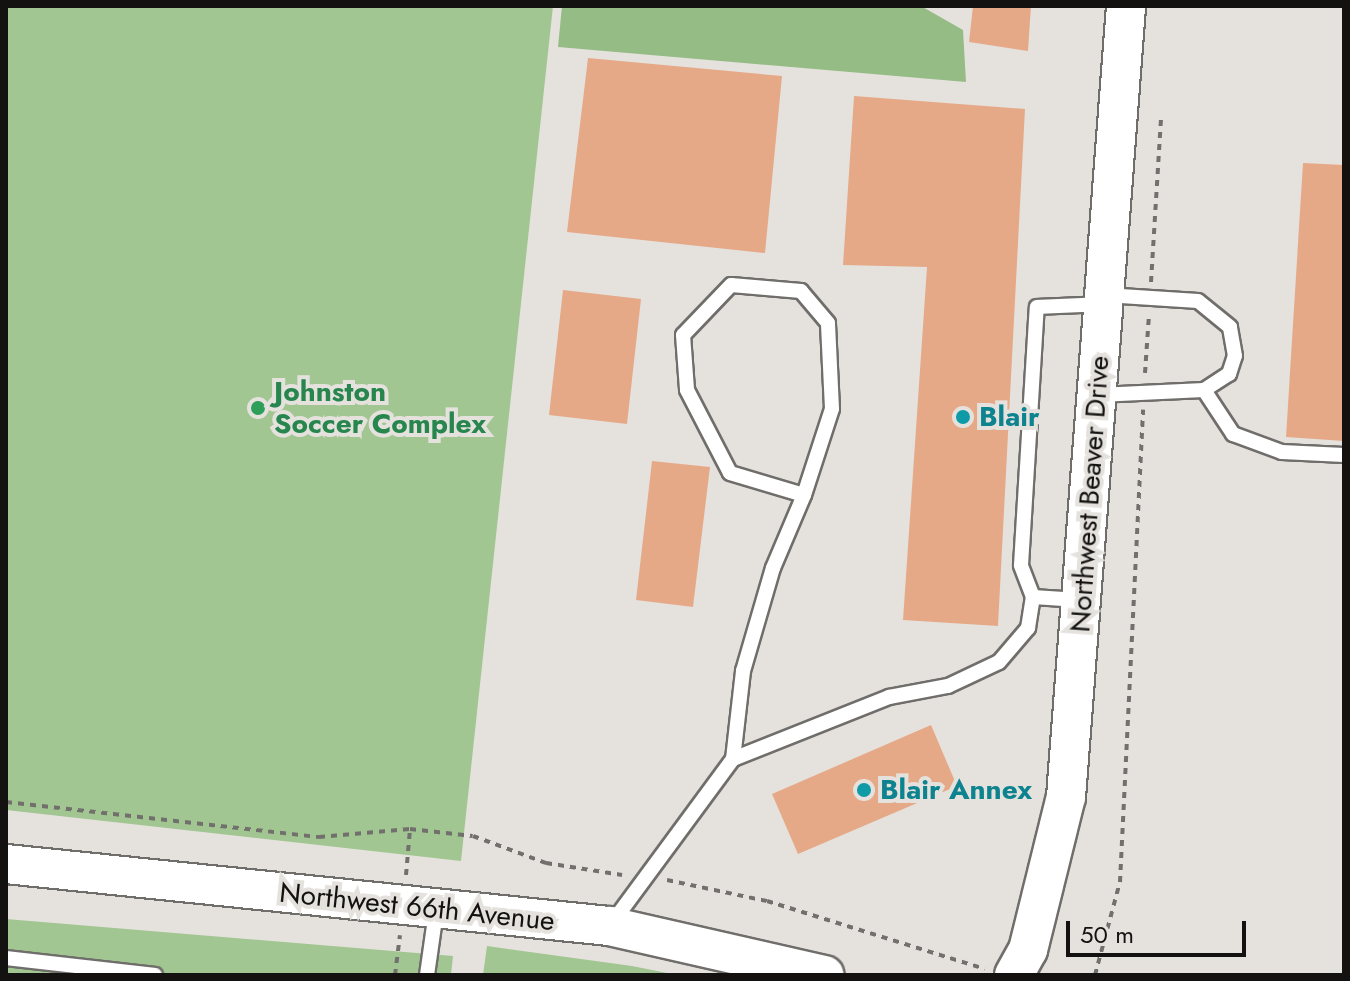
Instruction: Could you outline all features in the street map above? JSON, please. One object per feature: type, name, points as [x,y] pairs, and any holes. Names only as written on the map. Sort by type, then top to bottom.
[{"type":"main road","name":"Northwest Beaver Drive","points":[[1014,975],[1028,950],[1066,797],[1126,6]]},
{"type":"main road","name":"Northwest 66th Avenue","points":[[6,864],[436,911],[609,926],[824,975]]},
{"type":"lane","points":[[609,926],[648,878],[733,759],[743,671],[773,568],[804,495],[832,409],[828,323],[801,291],[731,285],[683,335],[687,390],[730,473],[804,495]]},
{"type":"lane","points":[[733,759],[999,662],[1028,628],[1033,597],[1021,565],[1037,307],[1105,299],[1198,301],[1230,327],[1229,374],[1204,390],[1143,397],[1097,395]]},
{"type":"lane","points":[[1204,390],[1233,434],[1282,452],[1344,455]]},
{"type":"lane","points":[[1033,597],[1082,600]]},
{"type":"lane","points":[[427,975],[436,911]]},
{"type":"lane","points":[[6,958],[155,975]]},
{"type":"path","points":[[1095,975],[1120,882],[1143,397],[1161,117]]},
{"type":"path","points":[[6,802],[319,837],[410,829],[473,836],[572,870],[648,878],[767,901],[1000,975]]},
{"type":"green space","name":"Johnston Soccer Complex","points":[[6,6],[553,6],[461,861],[6,810]]},
{"type":"green space","points":[[562,6],[921,6],[963,30],[966,82],[558,47]]},
{"type":"green space","points":[[6,919],[453,956],[451,975],[6,975]]},
{"type":"green space","points":[[487,946],[632,966],[677,975],[483,975]]},
{"type":"building","points":[[973,6],[1031,6],[1028,51],[969,42]]},
{"type":"building","points":[[588,58],[782,76],[765,253],[567,232]]},
{"type":"building","name":"Blair","points":[[854,96],[1025,109],[998,626],[903,620],[927,267],[843,265]]},
{"type":"building","points":[[1303,163],[1344,165],[1344,441],[1286,437]]},
{"type":"building","points":[[563,290],[641,299],[627,424],[549,415]]},
{"type":"building","points":[[652,461],[710,467],[693,607],[636,600]]},
{"type":"building","name":"Blair Annex","points":[[931,725],[957,786],[798,854],[772,794]]},
{"type":"place","name":"Johnston Soccer Complex","points":[[258,408]]},
{"type":"place","name":"Blair","points":[[963,417]]},
{"type":"place","name":"Blair Annex","points":[[864,790]]}]
